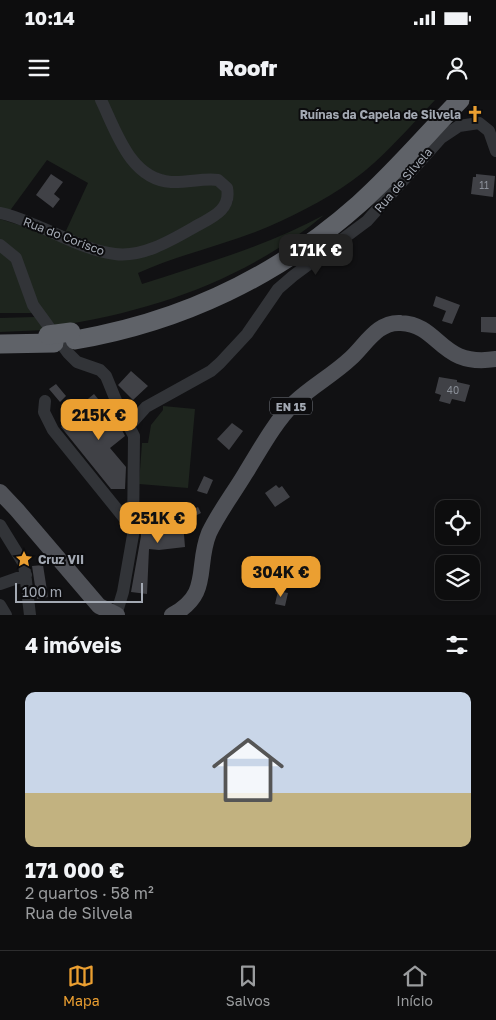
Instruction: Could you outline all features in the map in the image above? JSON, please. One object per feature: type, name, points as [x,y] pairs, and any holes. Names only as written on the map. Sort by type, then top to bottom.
[{"type":"highway","points":[[73,336],[145,318],[200,298],[269,260],[312,233],[355,199],[450,100]]},
{"type":"highway","points":[[2,342],[51,339],[147,324],[231,292],[289,259],[359,204],[460,100]]},
{"type":"main road","name":"EN 15","points":[[172,615],[183,608],[196,595],[201,583],[205,546],[212,526],[276,424],[294,403],[346,362],[380,329],[389,323],[413,324],[449,352],[460,357],[476,361],[496,359]]},
{"type":"main road","points":[[0,492],[99,606],[117,615]]},
{"type":"street","name":"Rua do Corisco","points":[[0,213],[96,250],[121,255],[146,250],[170,240],[208,220],[224,207],[228,198],[227,188],[218,180],[166,181],[140,168],[126,152],[101,100]]},
{"type":"street","name":"Rua de Silvela","points":[[129,426],[146,407],[210,371],[220,363],[246,334],[278,289],[363,224],[448,132],[466,124],[480,123],[489,131],[496,151]]},
{"type":"street","points":[[0,245],[16,258],[34,305],[68,352],[77,362],[100,370],[106,376],[135,441],[133,529],[124,588],[117,615]]},
{"type":"street","points":[[45,402],[44,412],[53,430],[133,529]]},
{"type":"street","points":[[0,525],[20,554],[26,575],[30,615]]},
{"type":"street","points":[[0,584],[26,575]]},
{"type":"street","points":[[0,605],[6,615]]},
{"type":"shaded area","points":[[0,100],[97,100],[137,172],[217,184],[224,192],[217,210],[141,249],[116,251],[65,233],[88,183],[47,160],[9,212],[0,210]]},
{"type":"shaded area","points":[[105,100],[435,100],[398,140],[364,172],[318,202],[264,229],[173,259],[138,273],[142,284],[212,262],[257,245],[324,215],[294,238],[263,257],[198,289],[164,301],[92,320],[56,326],[44,313],[0,241],[0,219],[124,258],[227,212],[233,201],[232,188],[181,180],[155,172],[144,166],[128,146]]},
{"type":"shaded area","points":[[0,251],[11,261],[32,313],[0,313]]},
{"type":"shaded area","points":[[35,317],[45,330],[0,332],[0,318]]},
{"type":"shaded area","points":[[163,406],[195,409],[188,488],[139,484],[142,443],[148,443],[151,425],[163,410]]},
{"type":"building","points":[[51,174],[63,182],[54,194],[60,199],[53,208],[36,195]]},
{"type":"building","points":[[476,174],[495,176],[493,197],[471,194],[473,177],[476,177]]},
{"type":"building","points":[[436,296],[460,305],[452,324],[442,321],[446,311],[433,306]]},
{"type":"building","points":[[481,317],[496,317],[496,333],[481,332]]},
{"type":"building","points":[[131,371],[148,386],[133,400],[118,385]]},
{"type":"building","points":[[439,377],[457,380],[457,382],[470,385],[465,402],[452,399],[450,404],[439,401],[441,395],[435,393]]},
{"type":"building","points":[[56,384],[66,396],[60,402],[49,389]]},
{"type":"building","points":[[94,394],[120,426],[125,436],[110,448],[126,467],[125,489],[111,489],[61,427],[86,407],[83,403]]},
{"type":"building","points":[[232,423],[243,431],[229,450],[217,439]]},
{"type":"building","points":[[204,476],[213,480],[207,494],[197,491]]},
{"type":"building","points":[[276,485],[279,488],[282,486],[290,497],[275,507],[265,493]]},
{"type":"building","points":[[198,507],[201,513],[183,522],[185,547],[159,550],[149,549],[147,594],[131,592],[141,536],[141,521],[182,515]]},
{"type":"building","points":[[43,565],[48,597],[37,599],[32,566]]},
{"type":"building","points":[[278,591],[288,593],[285,606],[275,604]]},
{"type":"place","name":"Ruínas da Capela de Silvela","points":[[475,114]]},
{"type":"place","name":"Cruz VII","points":[[24,559]]}]
